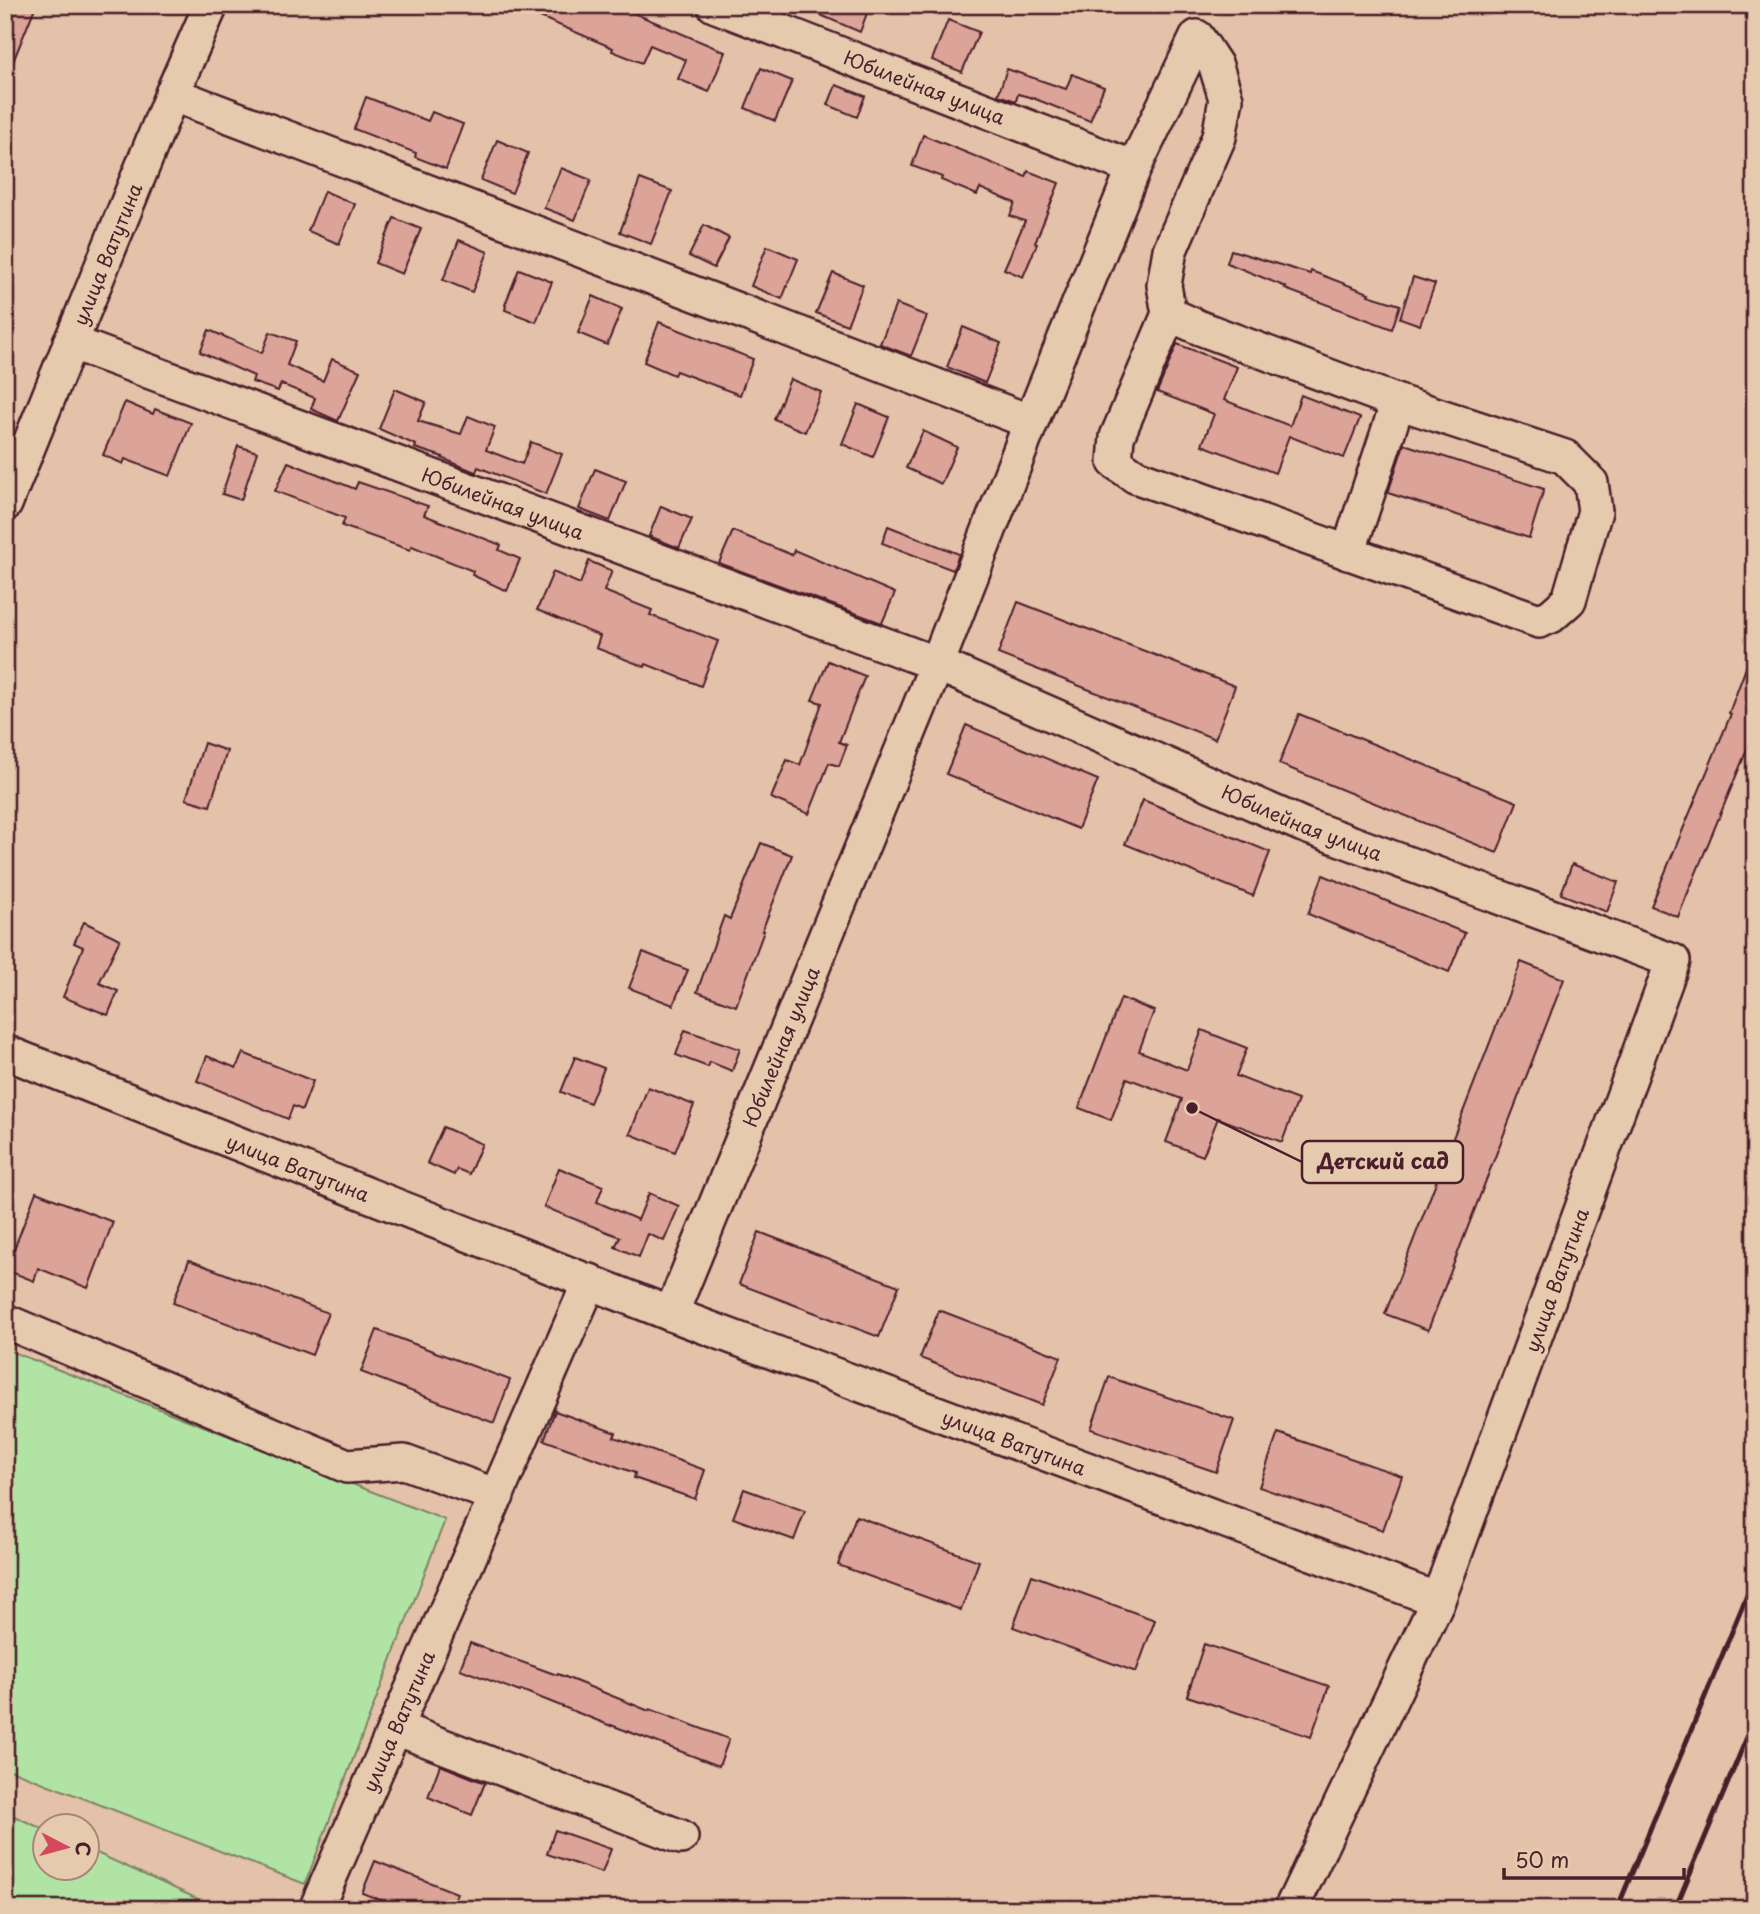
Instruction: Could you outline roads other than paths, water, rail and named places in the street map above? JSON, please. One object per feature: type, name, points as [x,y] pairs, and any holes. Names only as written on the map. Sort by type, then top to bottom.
[{"type":"street","name":"улица Ватутина","points":[[5,504],[211,5]]},
{"type":"street","name":"Юбилейная улица","points":[[714,5],[1134,168]]},
{"type":"street","name":"Юбилейная улица","points":[[671,1314],[937,664],[1134,168],[1196,37],[1216,66],[1226,99],[1219,137],[1170,250],[1164,285],[1169,314]]},
{"type":"street","points":[[172,94],[1031,422]]},
{"type":"street","points":[[1169,314],[1398,402],[1565,457],[1591,483],[1595,511],[1569,600],[1551,616],[1539,621],[1135,476],[1115,462],[1117,437],[1169,314]]},
{"type":"street","name":"Юбилейная улица","points":[[70,342],[937,664],[1303,825],[1673,961]]},
{"type":"street","points":[[1348,552],[1398,402]]},
{"type":"street","name":"улица Ватутина","points":[[1291,1909],[1438,1600],[1673,961]]},
{"type":"street","name":"улица Ватутина","points":[[5,1052],[671,1314],[1438,1600]]},
{"type":"street","name":"улица Ватутина","points":[[316,1909],[590,1281]]},
{"type":"street","points":[[5,1321],[347,1466],[404,1462],[497,1496]]},
{"type":"street","points":[[396,1728],[681,1837]]},
{"type":"railway","points":[[1617,1909],[1755,1576]]},
{"type":"railway","points":[[1675,1909],[1755,1718]]},
{"type":"place","name":"Детский сад","points":[[1192,1108]]}]
